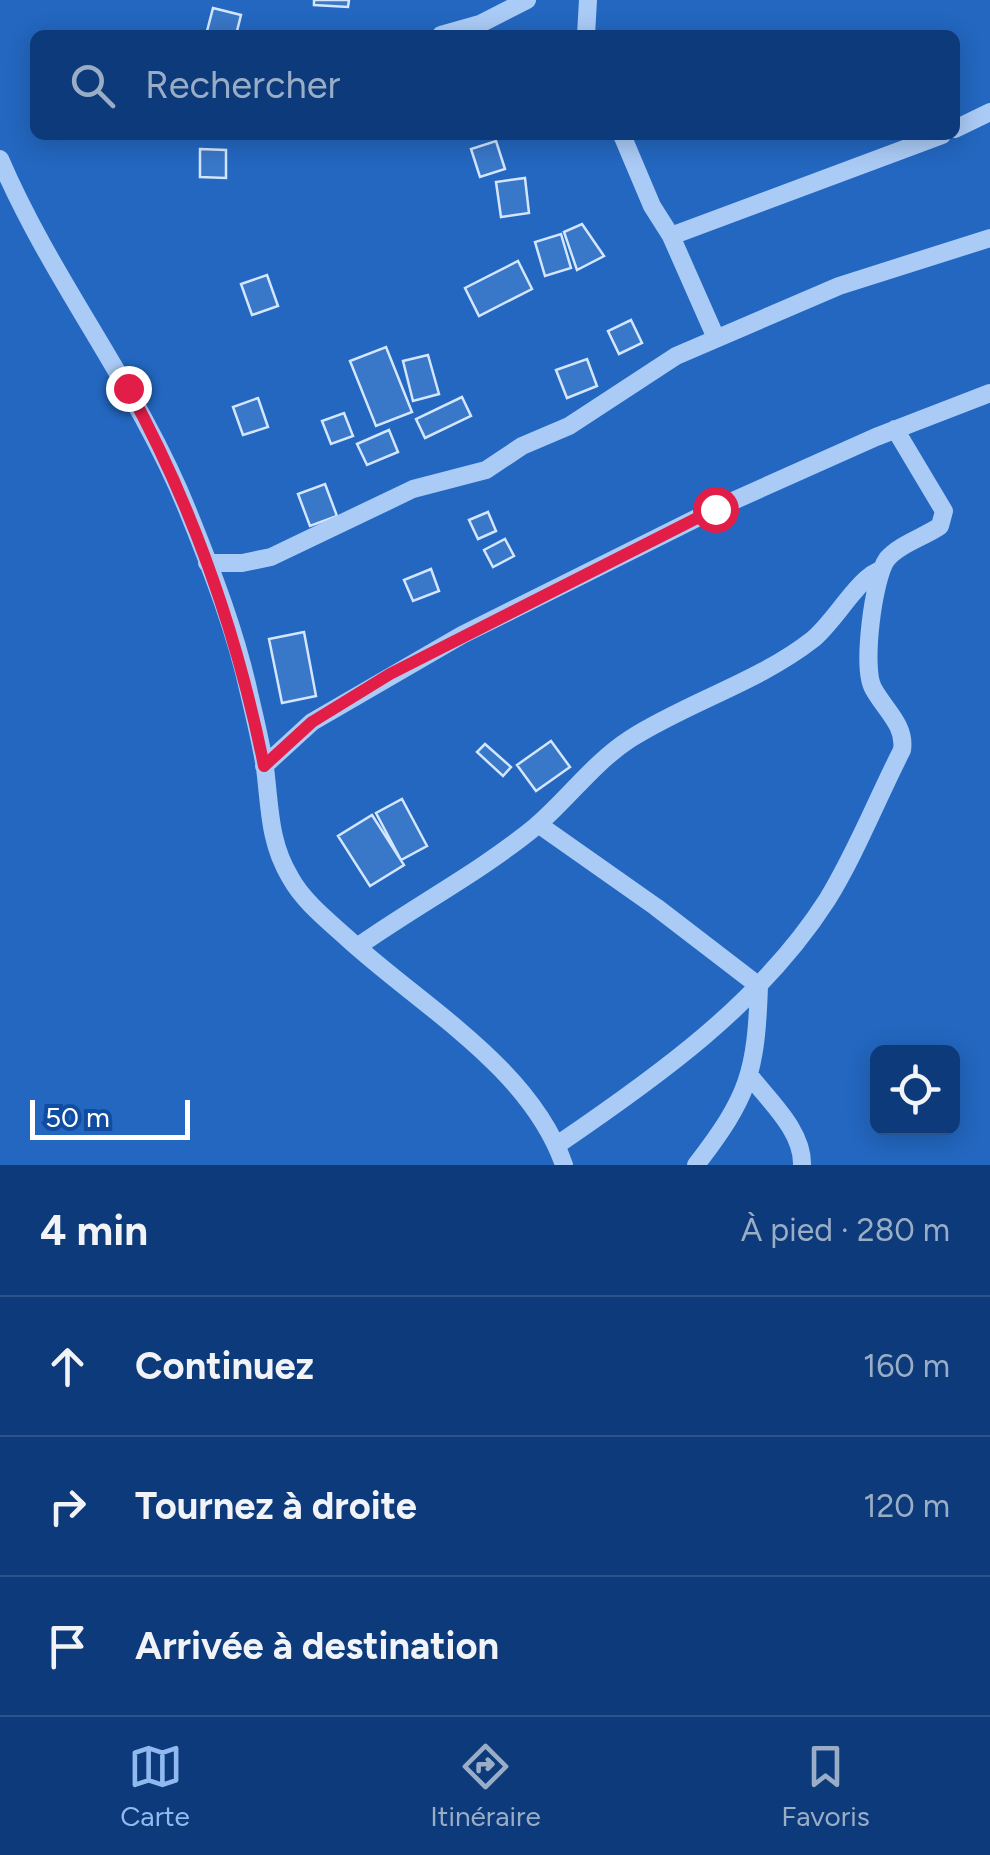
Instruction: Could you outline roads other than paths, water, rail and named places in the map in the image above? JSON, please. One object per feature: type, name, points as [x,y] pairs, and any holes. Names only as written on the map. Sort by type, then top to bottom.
[{"type":"street","points":[[459,30],[527,0]]},
{"type":"street","points":[[586,30],[588,0]]},
{"type":"street","points":[[960,127],[990,112]]},
{"type":"street","points":[[624,140],[716,338]]},
{"type":"street","points":[[670,236],[929,140]]},
{"type":"street","points":[[0,160],[24,214],[162,450],[207,563],[248,688],[264,766],[271,836],[284,866],[304,896],[356,947],[502,1071],[541,1115],[564,1165]]},
{"type":"street","points":[[207,563],[242,563],[271,556],[413,488],[486,470],[522,446],[569,426],[676,356],[838,286],[990,238]]},
{"type":"street","points":[[264,766],[312,722],[448,643],[699,516],[895,429],[990,393]]},
{"type":"street","points":[[356,947],[538,824],[594,767],[630,738],[813,640],[842,610],[862,581],[881,570],[896,551],[936,529],[944,516],[938,499],[895,429]]},
{"type":"street","points":[[557,1145],[636,1091],[758,986],[829,896],[902,750],[904,738],[868,678],[881,570]]},
{"type":"street","points":[[538,824],[656,907],[758,986]]},
{"type":"street","points":[[696,1165],[739,1106],[750,1076],[758,986]]},
{"type":"street","points":[[750,1076],[793,1132],[801,1147],[802,1165]]}]
